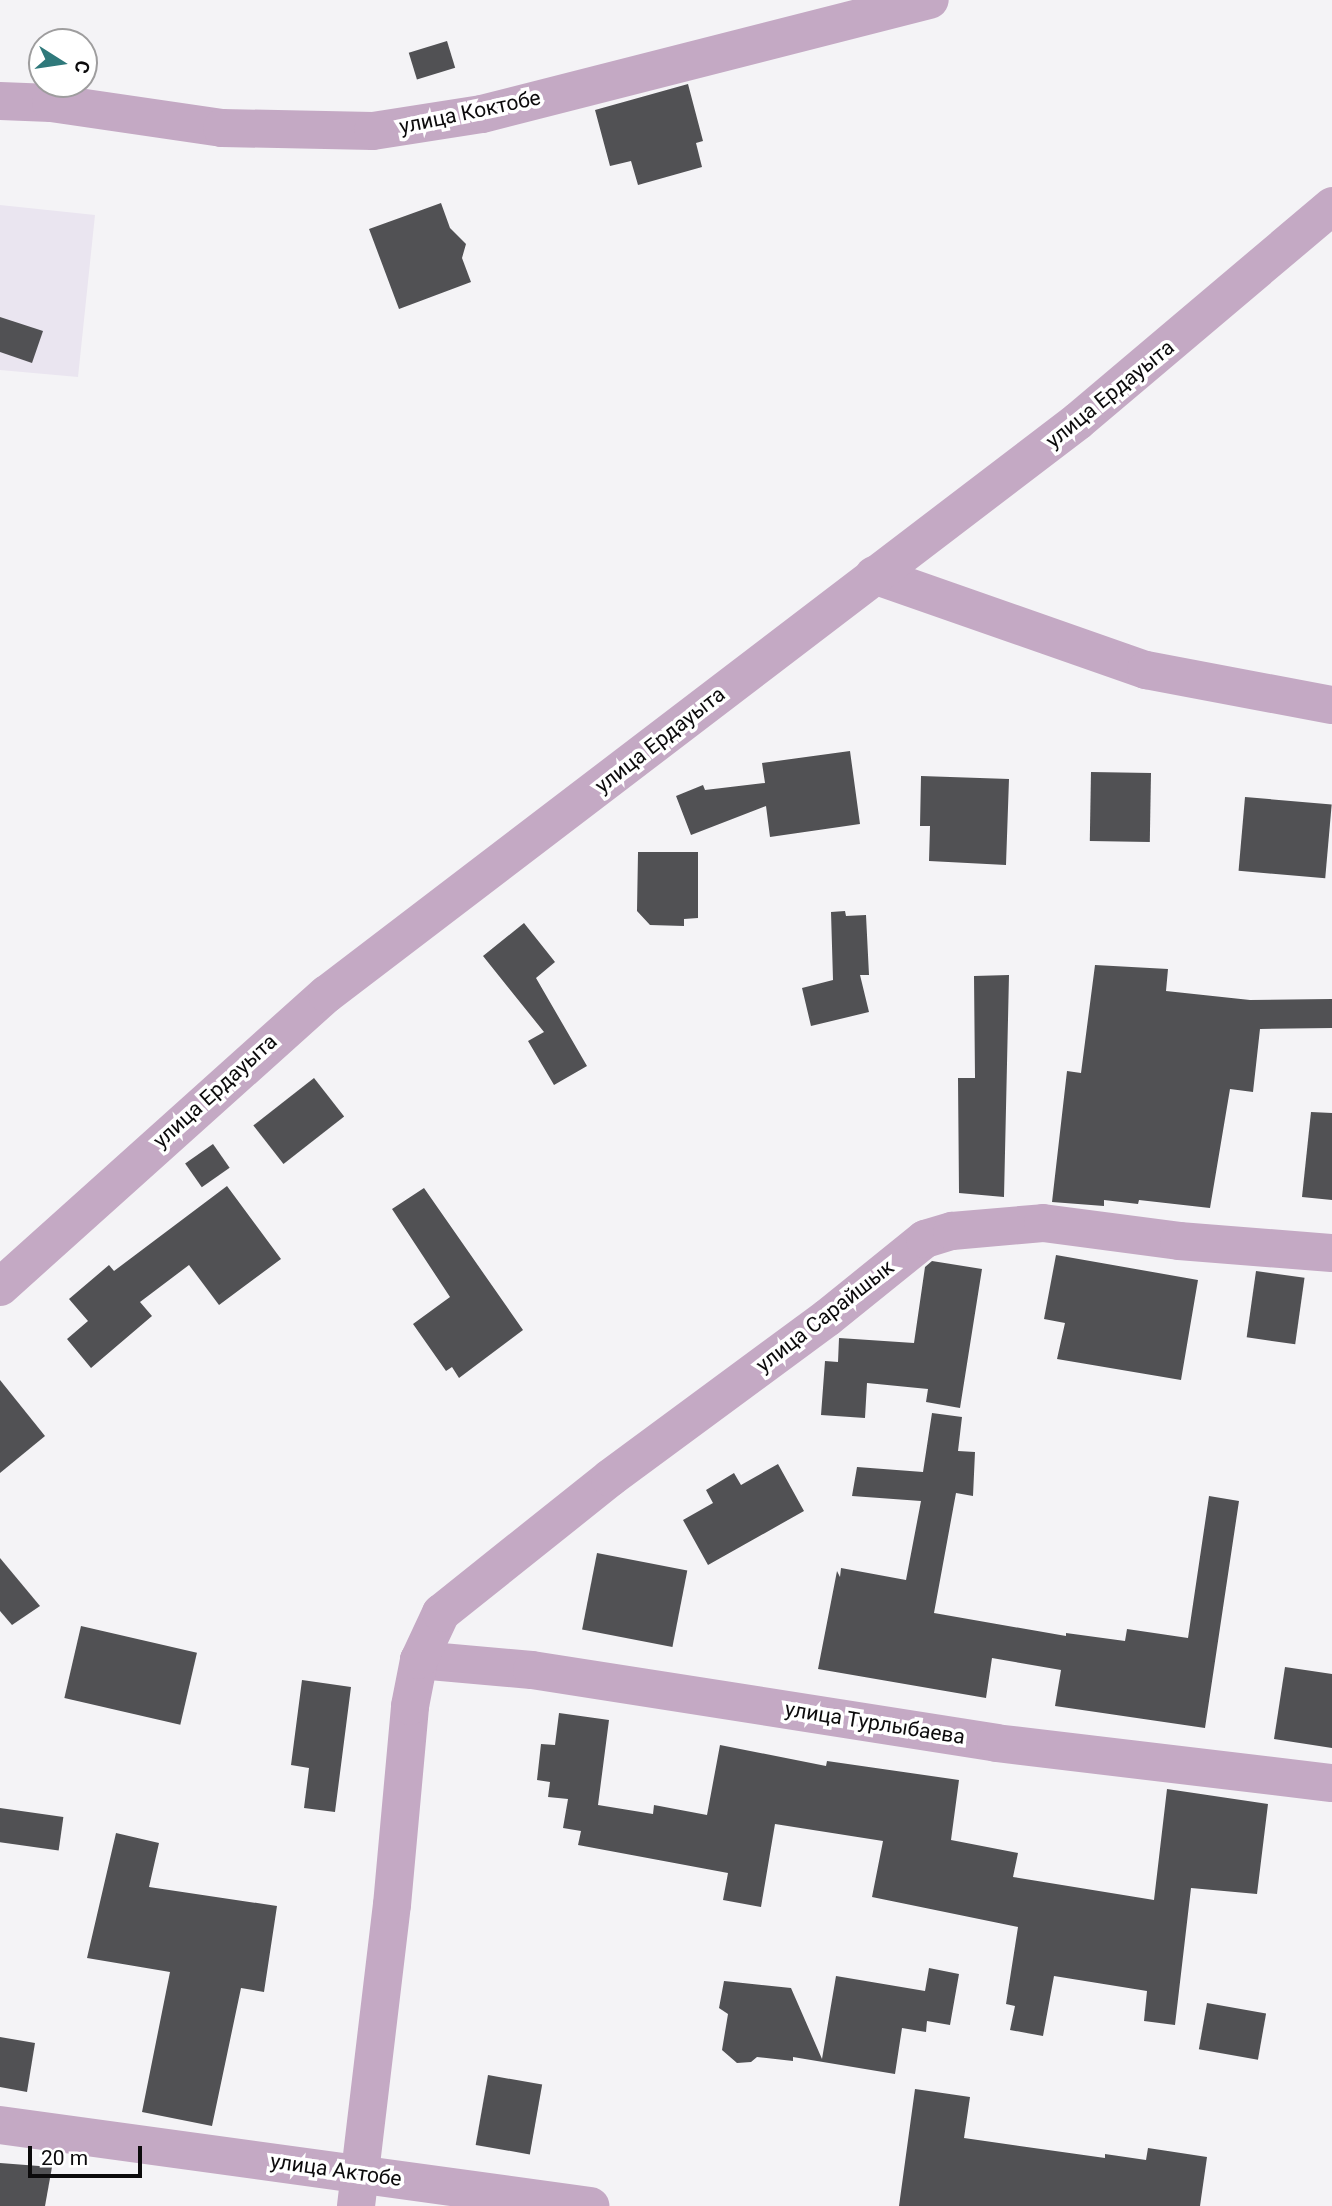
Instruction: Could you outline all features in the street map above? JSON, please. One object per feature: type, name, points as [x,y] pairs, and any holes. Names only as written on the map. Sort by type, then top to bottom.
[{"type":"street","name":"улица Коктобе","points":[[0,101],[51,103],[222,128],[373,131],[482,114],[930,0]]},
{"type":"street","name":"улица Ердауыта","points":[[0,1287],[327,994],[1078,421],[1332,206]]},
{"type":"street","points":[[874,575],[1146,670],[1332,705]]},
{"type":"street","name":"улица Сарайшык","points":[[358,2190],[410,1706],[419,1660],[441,1613],[610,1478],[827,1318],[925,1239],[953,1231],[1043,1223],[1179,1241],[1332,1253]]},
{"type":"street","name":"улица Турлыбаева","points":[[419,1660],[532,1670],[996,1743],[1332,1783]]},
{"type":"street","name":"улица Актобе","points":[[0,2125],[358,2190],[590,2206]]},
{"type":"shaded area","points":[[0,205],[95,215],[78,377],[0,370]]},
{"type":"building","points":[[447,41],[455,68],[417,79],[409,53]]},
{"type":"building","points":[[688,84],[703,141],[696,143],[702,167],[638,185],[631,161],[610,166],[595,110]]},
{"type":"building","points":[[441,203],[450,228],[466,244],[462,258],[471,282],[399,309],[369,229]]},
{"type":"building","points":[[0,317],[43,331],[32,363],[0,352]]},
{"type":"building","points":[[850,751],[860,824],[770,837],[766,806],[691,835],[676,796],[703,785],[705,790],[765,783],[762,763]]},
{"type":"building","points":[[1091,772],[1151,773],[1150,842],[1090,841]]},
{"type":"building","points":[[921,776],[1009,779],[1006,865],[929,861],[930,826],[920,826]]},
{"type":"building","points":[[1245,797],[1332,805],[1325,878],[1239,871]]},
{"type":"building","points":[[638,852],[698,852],[698,918],[684,919],[684,926],[650,925],[637,911]]},
{"type":"building","points":[[845,911],[846,916],[866,915],[869,975],[860,975],[869,1012],[811,1026],[802,988],[833,980],[831,912]]},
{"type":"building","points":[[524,923],[555,962],[536,978],[587,1066],[554,1085],[528,1041],[544,1032],[483,956]]},
{"type":"building","points":[[1095,965],[1168,969],[1166,991],[1250,1000],[1332,999],[1332,1028],[1260,1029],[1253,1092],[1230,1089],[1210,1208],[1139,1200],[1138,1204],[1104,1200],[1104,1206],[1052,1202],[1067,1071],[1081,1073]]},
{"type":"building","points":[[1009,975],[1004,1197],[959,1193],[958,1078],[975,1078],[974,976]]},
{"type":"building","points":[[314,1078],[344,1117],[283,1164],[253,1125]]},
{"type":"building","points":[[1311,1112],[1332,1113],[1332,1200],[1302,1197]]},
{"type":"building","points":[[213,1144],[230,1168],[202,1187],[185,1164]]},
{"type":"building","points":[[227,1186],[281,1259],[219,1305],[189,1265],[140,1302],[152,1316],[91,1368],[67,1339],[88,1321],[69,1299],[109,1265],[114,1271]]},
{"type":"building","points":[[424,1188],[523,1330],[459,1378],[452,1367],[446,1371],[413,1324],[450,1297],[392,1209]]},
{"type":"building","points":[[1056,1255],[1198,1280],[1181,1380],[1057,1359],[1065,1323],[1044,1319]]},
{"type":"building","points":[[932,1261],[982,1269],[960,1408],[926,1402],[928,1389],[867,1383],[865,1418],[821,1415],[825,1361],[838,1362],[839,1338],[914,1343],[925,1267]]},
{"type":"building","points":[[1256,1271],[1305,1278],[1295,1344],[1247,1337]]},
{"type":"building","points":[[0,1380],[45,1436],[0,1473]]},
{"type":"building","points":[[932,1413],[962,1417],[958,1451],[975,1452],[973,1496],[956,1493],[934,1613],[1066,1636],[1066,1633],[1125,1641],[1127,1629],[1188,1638],[1209,1496],[1239,1501],[1205,1728],[1055,1706],[1061,1670],[992,1658],[986,1698],[818,1669],[837,1571],[840,1577],[841,1568],[906,1580],[921,1501],[852,1496],[857,1467],[923,1472]]},
{"type":"building","points":[[778,1464],[804,1511],[708,1565],[683,1520],[713,1503],[706,1490],[734,1473],[741,1485]]},
{"type":"building","points":[[597,1553],[687,1571],[672,1647],[582,1630]]},
{"type":"building","points":[[0,1558],[40,1606],[12,1625],[0,1611]]},
{"type":"building","points":[[81,1626],[197,1653],[180,1725],[64,1698]]},
{"type":"building","points":[[1285,1667],[1332,1674],[1332,1748],[1274,1739]]},
{"type":"building","points":[[302,1680],[351,1687],[335,1812],[304,1808],[309,1768],[291,1765]]},
{"type":"building","points":[[559,1713],[609,1720],[598,1805],[653,1814],[654,1805],[707,1815],[720,1745],[826,1766],[827,1761],[959,1780],[951,1840],[1018,1853],[1013,1877],[1154,1900],[1167,1789],[1268,1804],[1257,1894],[1191,1888],[1175,2025],[1144,2021],[1147,1991],[1054,1976],[1043,2036],[1010,2030],[1015,2006],[1006,2004],[1018,1927],[872,1897],[883,1841],[775,1824],[761,1907],[723,1900],[728,1873],[578,1845],[581,1831],[563,1828],[568,1799],[548,1797],[550,1782],[537,1780],[541,1744],[555,1745]]},
{"type":"building","points":[[0,1808],[63,1817],[59,1851],[0,1842]]},
{"type":"building","points":[[116,1833],[159,1843],[149,1887],[277,1906],[264,1992],[241,1988],[212,2126],[142,2112],[170,1972],[87,1958]]},
{"type":"building","points":[[929,1968],[959,1974],[950,2025],[927,2021],[926,2032],[902,2028],[895,2074],[793,2057],[793,2061],[757,2057],[751,2062],[737,2063],[722,2050],[728,2014],[719,2008],[724,1981],[791,1988],[822,2059],[836,1976],[925,1991]]},
{"type":"building","points":[[1207,2003],[1266,2013],[1258,2060],[1199,2049]]},
{"type":"building","points":[[0,2037],[35,2043],[27,2092],[0,2087]]},
{"type":"building","points":[[488,2075],[542,2085],[530,2154],[476,2145]]},
{"type":"building","points":[[915,2089],[970,2097],[964,2138],[1105,2158],[1105,2154],[1146,2160],[1148,2148],[1207,2157],[1200,2206],[899,2206]]},
{"type":"building","points":[[0,2163],[52,2167],[45,2206],[0,2206]]}]
